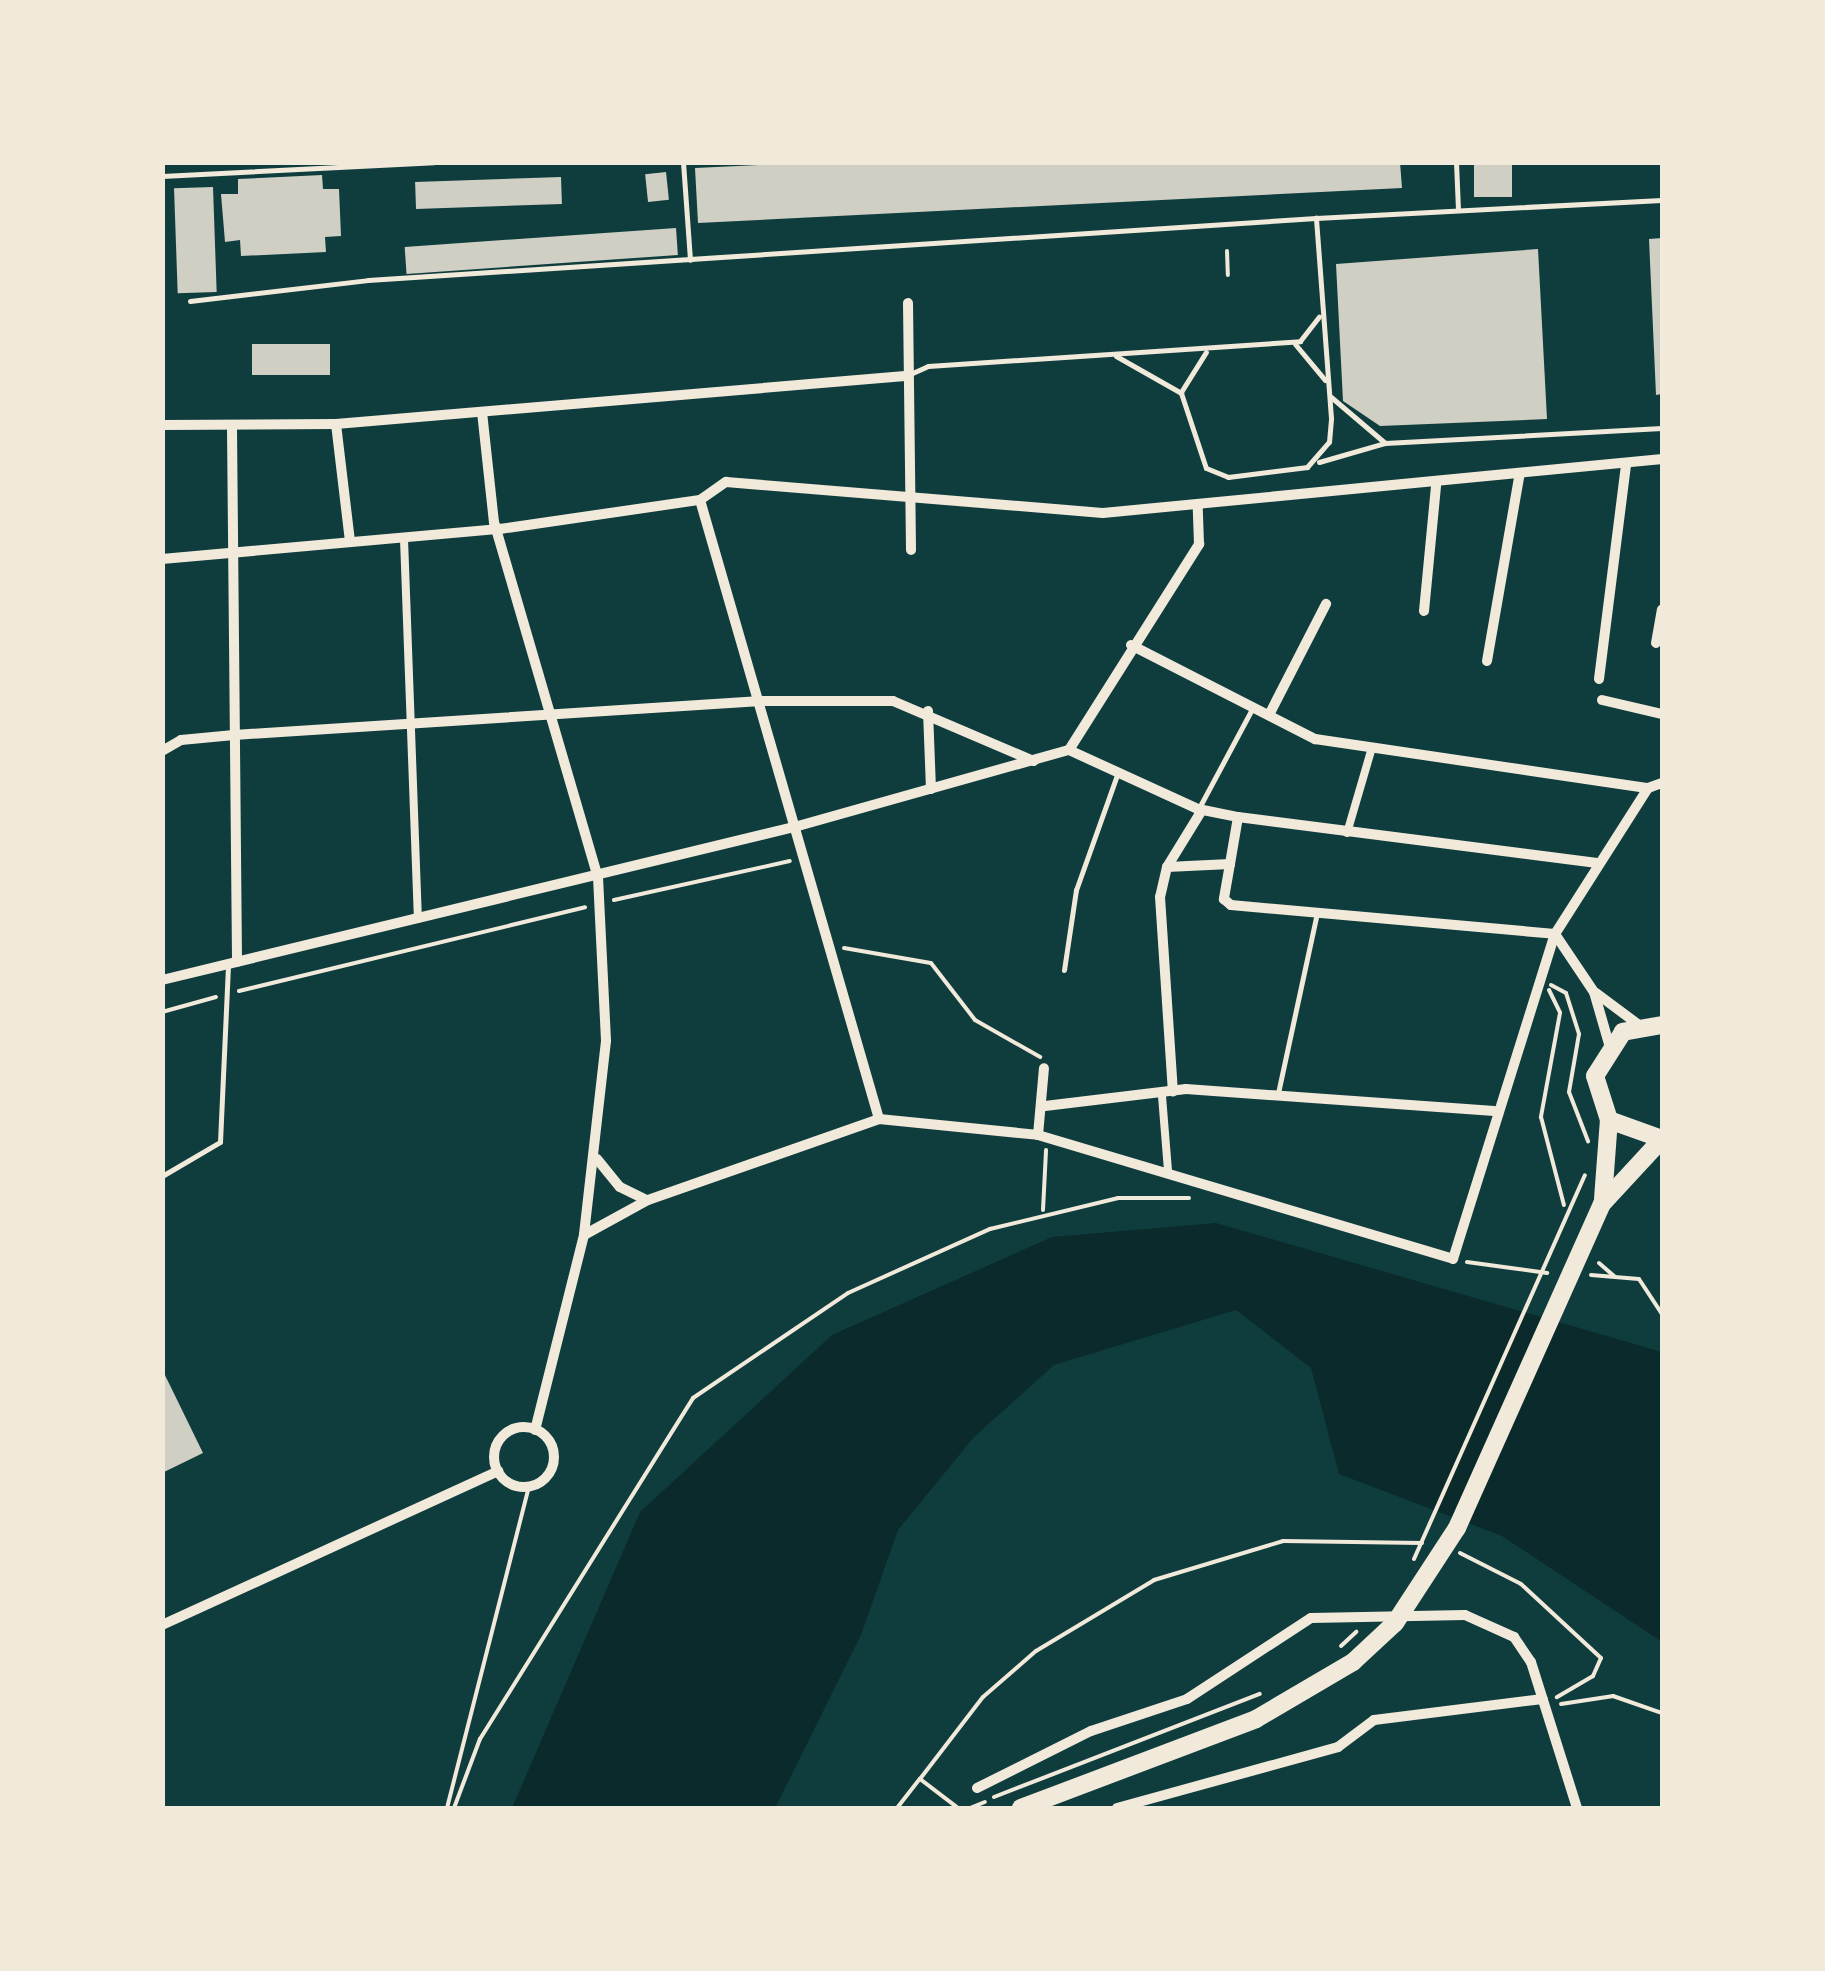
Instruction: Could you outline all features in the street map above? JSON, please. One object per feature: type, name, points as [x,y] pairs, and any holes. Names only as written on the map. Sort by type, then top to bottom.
[{"type":"highway","points":[[1021,1808],[1256,1719],[1354,1662],[1413,1603],[1458,1528],[1602,1204],[1610,1120],[1595,1088],[1608,1044],[1656,1024]]},
{"type":"highway","points":[[1602,1204],[1662,1139],[1610,1120]]},
{"type":"street","points":[[908,303],[905,376],[911,550]]},
{"type":"street","points":[[162,425],[232,428],[336,424],[905,376]]},
{"type":"street","points":[[482,412],[500,528],[598,876],[606,1041],[597,1159],[584,1235],[535,1430],[554,1461],[530,1487],[498,1471]]},
{"type":"street","points":[[336,424],[350,541]]},
{"type":"street","points":[[232,428],[232,964]]},
{"type":"street","points":[[162,558],[500,528],[700,500],[726,482],[909,493],[1104,513],[1519,478],[1662,459]]},
{"type":"street","points":[[1599,679],[1626,464]]},
{"type":"street","points":[[1488,661],[1519,478]]},
{"type":"street","points":[[1424,612],[1436,486]]},
{"type":"street","points":[[700,500],[798,826],[879,1119]]},
{"type":"street","points":[[162,980],[798,826],[1069,750],[1131,644],[1200,544],[1198,508]]},
{"type":"street","points":[[404,539],[418,918]]},
{"type":"street","points":[[1269,715],[1326,604]]},
{"type":"street","points":[[1656,643],[1662,610]]},
{"type":"street","points":[[1131,644],[1315,739],[1371,751],[1648,788],[1662,783]]},
{"type":"street","points":[[1602,700],[1662,714]]},
{"type":"street","points":[[162,752],[181,740],[234,735],[761,701],[893,701],[928,711],[1036,761]]},
{"type":"street","points":[[928,711],[931,790]]},
{"type":"street","points":[[1069,750],[1200,810],[1346,835],[1599,864]]},
{"type":"street","points":[[1346,835],[1371,751]]},
{"type":"street","points":[[584,1235],[648,1200],[879,1119],[1038,1135],[1048,1143],[1168,1171],[1452,1259],[1494,1111],[1555,934],[1648,788]]},
{"type":"street","points":[[1168,1171],[1160,897],[1167,867],[1200,810]]},
{"type":"street","points":[[1238,817],[1224,899],[1231,904],[1555,934]]},
{"type":"street","points":[[1167,867],[1230,864]]},
{"type":"street","points":[[1555,934],[1594,992],[1608,1044]]},
{"type":"street","points":[[1594,992],[1656,1024]]},
{"type":"street","points":[[1038,1135],[1045,1106],[1044,1068]]},
{"type":"street","points":[[1045,1106],[1167,1094],[1278,1093],[1494,1111]]},
{"type":"street","points":[[597,1159],[620,1187],[648,1200]]},
{"type":"street","points":[[498,1471],[502,1437],[535,1430]]},
{"type":"street","points":[[162,1625],[498,1471]]},
{"type":"street","points":[[977,1788],[1090,1732],[1187,1699],[1311,1618],[1488,1620],[1514,1636],[1544,1702],[1578,1808]]},
{"type":"street","points":[[1117,1808],[1338,1747],[1374,1720],[1544,1702]]},
{"type":"lane","points":[[162,176],[434,162]]},
{"type":"lane","points":[[682,162],[690,260]]},
{"type":"lane","points":[[1456,162],[1458,209]]},
{"type":"lane","points":[[190,301],[690,260],[1458,209],[1662,200]]},
{"type":"lane","points":[[1316,218],[1330,396],[1329,442],[1319,462]]},
{"type":"lane","points":[[905,376],[928,366],[1206,352],[1291,342],[1317,330],[1321,309]]},
{"type":"lane","points":[[1291,342],[1312,356],[1328,388]]},
{"type":"lane","points":[[1181,392],[1206,352]]},
{"type":"lane","points":[[1116,356],[1181,392],[1206,468],[1228,478],[1319,462],[1386,444],[1662,428]]},
{"type":"lane","points":[[1330,396],[1386,444]]},
{"type":"lane","points":[[1200,810],[1253,707]]},
{"type":"lane","points":[[1064,970],[1076,890],[1118,772]]},
{"type":"lane","points":[[1278,1093],[1317,913]]},
{"type":"lane","points":[[162,1176],[220,1142],[226,994],[232,964]]},
{"type":"path","points":[[1227,251],[1228,275]]},
{"type":"path","points":[[162,1012],[805,857]]},
{"type":"path","points":[[829,946],[931,963],[974,1020],[1044,1068]]},
{"type":"path","points":[[1411,1564],[1580,1195],[1589,1144],[1570,1092],[1579,1034],[1566,994],[1537,982]]},
{"type":"path","points":[[1537,982],[1554,992],[1560,1013],[1541,1117],[1564,1205]]},
{"type":"path","points":[[1043,1210],[1048,1143]]},
{"type":"path","points":[[454,1808],[480,1739],[692,1398],[848,1294],[1043,1210],[1189,1198]]},
{"type":"path","points":[[1599,1263],[1614,1276]]},
{"type":"path","points":[[447,1808],[530,1487]]},
{"type":"path","points":[[897,1808],[984,1698],[1036,1650],[1154,1580],[1283,1542],[1431,1546]]},
{"type":"path","points":[[1447,1550],[1521,1584],[1601,1658],[1578,1688],[1544,1702]]},
{"type":"path","points":[[1340,1647],[1367,1621]]},
{"type":"path","points":[[970,1808],[1269,1690]]},
{"type":"path","points":[[1544,1702],[1613,1696],[1662,1713]]},
{"type":"path","points":[[920,1779],[958,1808]]},
{"type":"water","points":[[1216,1223],[1662,1352],[1662,1642],[1502,1536],[1339,1474],[1311,1368],[1236,1310],[1054,1365],[974,1437],[898,1530],[861,1635],[775,1808],[512,1808],[640,1512],[832,1335],[1052,1237]]},
{"type":"building","points":[[826,162],[1400,162],[1402,188],[698,223],[695,168]]},
{"type":"building","points":[[1474,162],[1512,162],[1512,197],[1474,197]]},
{"type":"building","points":[[666,172],[669,200],[648,202],[645,174]]},
{"type":"building","points":[[322,175],[323,189],[339,189],[341,236],[325,237],[326,252],[241,256],[240,240],[225,242],[221,194],[238,194],[238,179]]},
{"type":"building","points":[[561,177],[562,204],[416,209],[415,182]]},
{"type":"building","points":[[213,187],[217,292],[178,293],[174,188]]},
{"type":"building","points":[[676,228],[678,255],[407,274],[405,247]]},
{"type":"building","points":[[1662,238],[1662,394],[1656,395],[1649,239]]},
{"type":"building","points":[[1538,249],[1547,419],[1380,426],[1343,401],[1336,264]]},
{"type":"building","points":[[252,344],[330,344],[330,375],[252,375]]},
{"type":"building","points":[[162,1369],[203,1453],[162,1473]]}]
